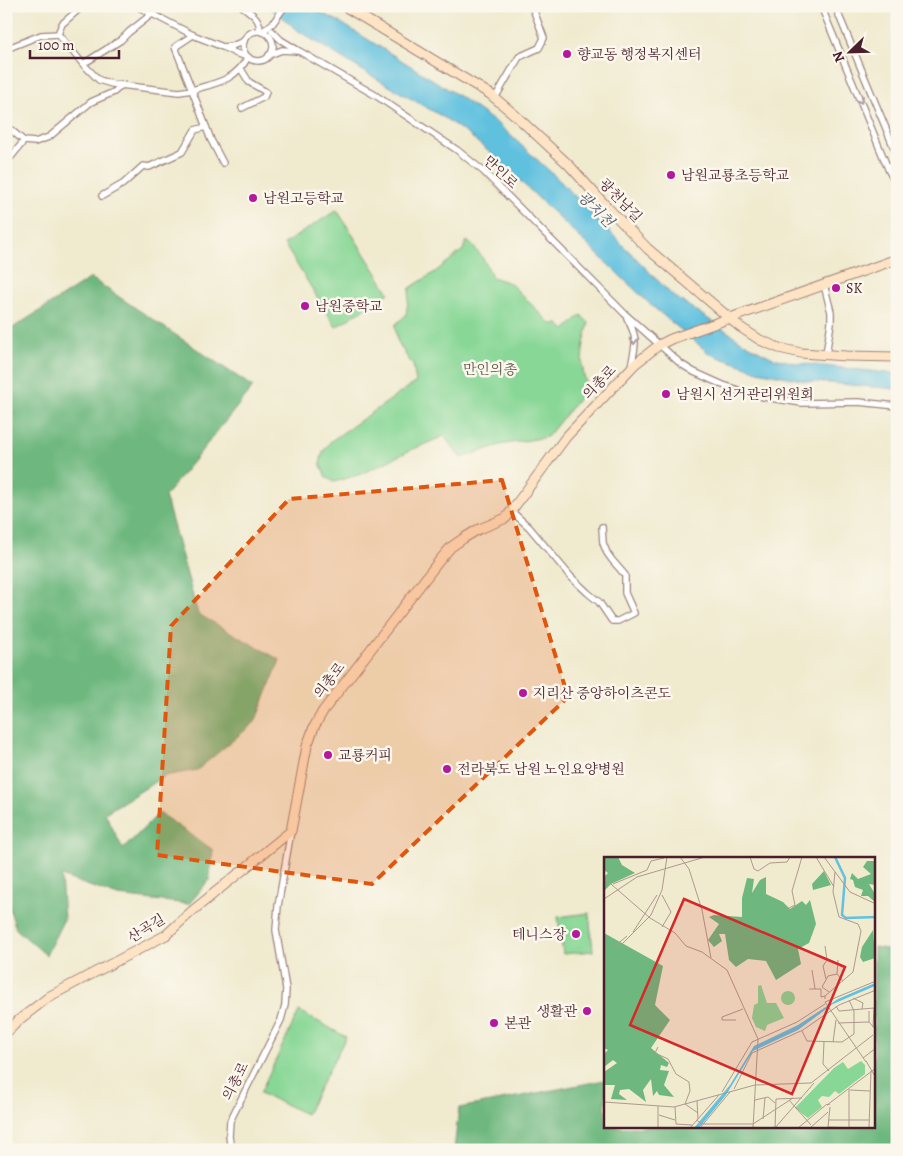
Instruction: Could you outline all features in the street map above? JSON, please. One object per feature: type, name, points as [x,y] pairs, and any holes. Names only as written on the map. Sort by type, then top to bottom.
[{"type":"street","points":[[58,34],[62,24],[80,6]]},
{"type":"street","points":[[137,6],[193,35],[254,60],[263,60],[269,55],[282,50],[299,51]]},
{"type":"street","points":[[242,6],[252,14],[259,32]]},
{"type":"street","points":[[259,32],[273,23],[285,6]]},
{"type":"street","name":"광천남길","points":[[344,6],[495,98],[570,165],[648,250],[727,319],[760,340],[779,348],[801,353],[897,357]]},
{"type":"street","points":[[495,98],[519,57],[539,48],[544,38],[532,6]]},
{"type":"street","points":[[821,6],[889,171],[897,185]]},
{"type":"street","points":[[835,6],[897,155]]},
{"type":"street","points":[[83,64],[121,40],[152,14]]},
{"type":"street","points":[[269,55],[272,50],[271,36],[273,23]]},
{"type":"street","points":[[248,57],[243,47],[244,41],[249,34],[259,32],[271,36]]},
{"type":"street","points":[[6,49],[41,35],[58,34]]},
{"type":"street","points":[[58,34],[98,80],[179,92],[225,80],[241,69],[248,57]]},
{"type":"street","points":[[193,35],[174,47],[211,140],[223,164]]},
{"type":"street","name":"만인로","points":[[271,36],[375,95],[463,155],[488,176],[625,314],[681,364],[694,372],[723,385],[764,397],[802,403],[858,402],[897,406]]},
{"type":"street","points":[[222,47],[232,46],[244,41]]},
{"type":"street","points":[[241,69],[249,82],[266,92],[264,97],[242,108]]},
{"type":"street","points":[[6,129],[24,141],[36,142],[49,137],[91,102],[114,92],[122,85]]},
{"type":"street","points":[[102,196],[123,184],[143,166],[149,167],[182,152],[195,130],[206,127]]},
{"type":"street","points":[[6,163],[24,141]]},
{"type":"street","points":[[727,319],[897,259]]},
{"type":"street","points":[[824,285],[831,312],[826,354]]},
{"type":"street","points":[[625,314],[636,338],[630,369]]},
{"type":"street","name":"의총로","points":[[231,1150],[230,1121],[281,1020],[284,1005],[286,989],[276,930],[278,906],[307,746],[314,726],[323,711],[430,571],[451,547],[477,530],[506,518],[566,437],[630,369],[659,345],[727,319]]},
{"type":"street","points":[[511,511],[529,527],[571,577],[599,602],[612,622],[634,613],[625,593],[625,575],[612,560],[603,543],[602,527]]},
{"type":"street","name":"산곡길","points":[[6,1033],[20,1019],[50,996],[166,935],[191,912],[291,831]]},
{"type":"highlighted area","points":[[502,480],[568,697],[372,884],[157,855],[171,626],[289,499]]},
{"type":"green space","points":[[337,210],[389,293],[336,327],[284,244]]},
{"type":"green space","name":"만인의총","points":[[467,241],[482,257],[492,277],[510,283],[551,324],[559,324],[565,330],[581,315],[589,323],[583,347],[582,363],[588,387],[547,437],[500,445],[461,458],[444,436],[361,474],[334,482],[326,477],[320,463],[323,452],[331,441],[416,382],[413,365],[397,340],[395,325],[406,315],[410,288],[435,272],[463,250]]},
{"type":"green space","points":[[91,278],[253,387],[165,496],[198,614],[280,660],[255,722],[197,770],[165,776],[105,813],[123,849],[159,813],[213,850],[209,880],[189,904],[118,896],[61,876],[64,919],[46,955],[16,929],[6,898],[6,330],[8,331]]},
{"type":"green space","name":"테니스장","points":[[589,913],[593,951],[563,954],[558,917]]},
{"type":"green space","points":[[876,947],[897,951],[897,1150],[454,1150],[459,1108],[604,1080],[604,1128],[876,1128]]},
{"type":"green space","points":[[299,1011],[346,1037],[306,1114],[260,1093]]},
{"type":"water","points":[[268,6],[307,6],[338,21],[459,96],[499,125],[555,176],[672,295],[746,344],[773,358],[796,363],[897,374],[897,389],[806,381],[758,371],[710,354],[652,306],[495,157],[469,135],[443,117],[300,32]]},
{"type":"place","name":"향교동 행정복지센터","points":[[567,54]]},
{"type":"place","name":"남원교룡초등학교","points":[[671,175]]},
{"type":"place","name":"남원고등학교","points":[[253,198]]},
{"type":"place","name":"SK","points":[[836,288]]},
{"type":"place","name":"남원중학교","points":[[305,306]]},
{"type":"place","name":"남원시 선거관리위원회","points":[[666,394]]},
{"type":"place","name":"지리산 중앙하이츠콘도","points":[[523,693]]},
{"type":"place","name":"교룡커피","points":[[328,755]]},
{"type":"place","name":"전라북도 남원 노인요양병원","points":[[447,769]]},
{"type":"place","name":"테니스장","points":[[576,934]]},
{"type":"place","name":"생활관","points":[[587,1011]]},
{"type":"place","name":"본관","points":[[494,1023]]},
{"type":"water label","name":"광치천","points":[[596,209]]}]
